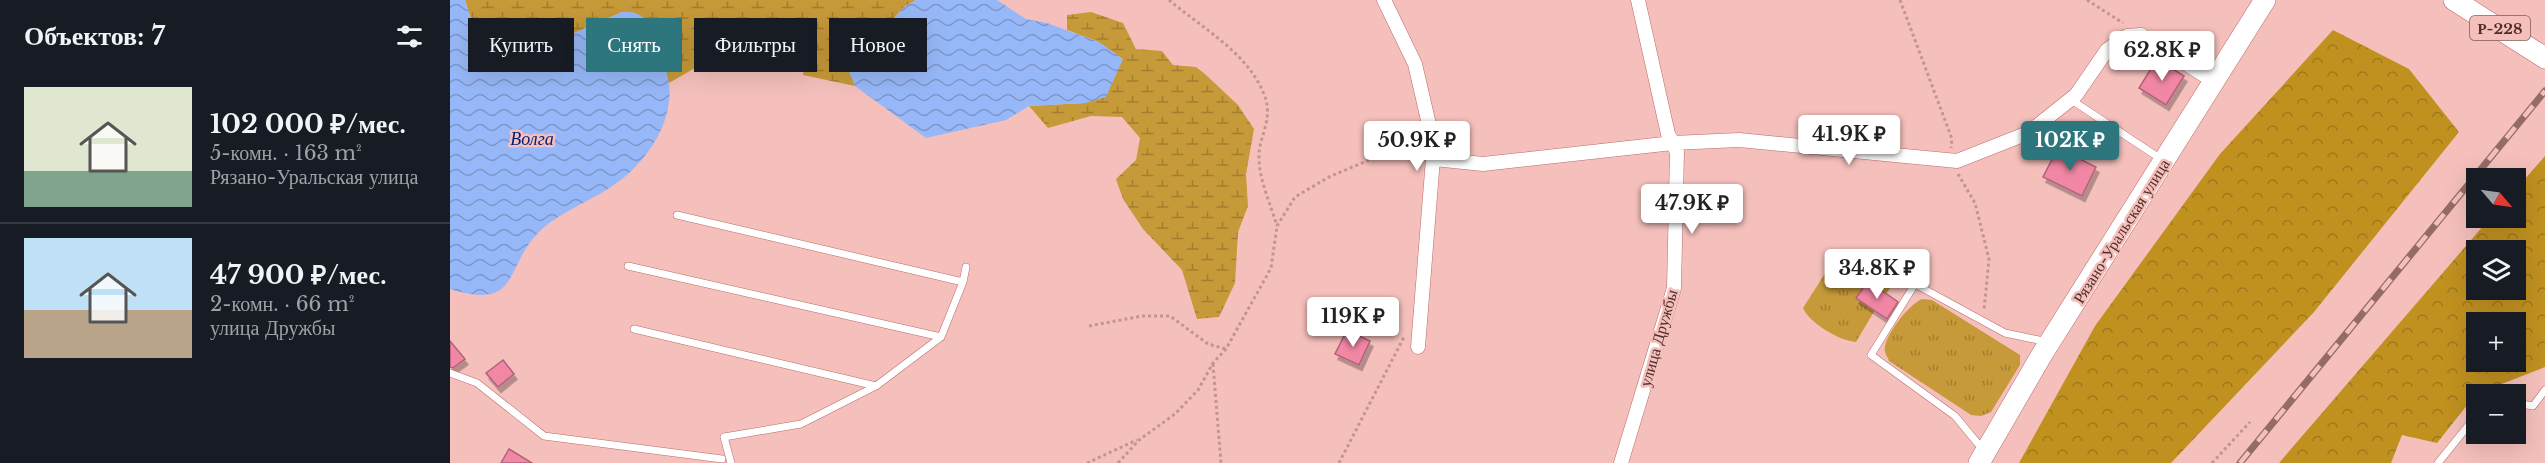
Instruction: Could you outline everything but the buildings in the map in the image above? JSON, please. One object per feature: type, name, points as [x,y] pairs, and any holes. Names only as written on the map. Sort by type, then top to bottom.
[{"type":"main road","name":"Рязано-Уральская улица","points":[[1982,458],[2050,343],[2216,82],[2265,0]]},
{"type":"main road","name":"Р-228","points":[[2454,0],[2545,58]]},
{"type":"street","points":[[1384,0],[1415,64],[1434,146],[1418,347]]},
{"type":"street","name":"улица Дружбы","points":[[1621,463],[1674,288],[1677,152],[1638,0]]},
{"type":"street","points":[[1434,159],[1483,164],[1673,143],[1739,140],[1957,161],[2028,133],[2070,99],[2108,50],[2127,36],[2141,35],[2216,82]]},
{"type":"lane","points":[[2070,99],[2165,162]]},
{"type":"lane","points":[[676,215],[963,282]]},
{"type":"lane","points":[[628,266],[941,336]]},
{"type":"lane","points":[[730,463],[724,437],[801,424],[876,386],[941,336],[963,282],[966,267]]},
{"type":"lane","points":[[1982,458],[1955,416],[1871,355],[1915,284],[2005,333],[2050,343]]},
{"type":"lane","points":[[634,329],[876,386]]},
{"type":"lane","points":[[450,373],[477,383],[544,436],[722,459]]},
{"type":"lane","points":[[2526,405],[2533,406],[2545,390]]},
{"type":"lane","points":[[2438,463],[2466,428]]},
{"type":"path","points":[[1087,463],[1138,440],[1175,414],[1198,390],[1213,363],[1226,349],[1271,268],[1277,226],[1258,154],[1267,128],[1266,98],[1252,72],[1232,50],[1169,0]]},
{"type":"path","points":[[1900,0],[1952,139],[1950,160],[1975,203],[1989,259],[1984,321]]},
{"type":"path","points":[[2087,0],[2141,35]]},
{"type":"path","points":[[1277,226],[1295,197],[1329,177],[1372,158],[1383,154],[1434,159]]},
{"type":"path","points":[[1340,463],[1392,359],[1422,307]]},
{"type":"path","points":[[1089,326],[1142,316],[1170,316],[1208,344],[1226,349]]},
{"type":"path","points":[[1213,363],[1221,463]]},
{"type":"path","points":[[2212,463],[2250,422]]},
{"type":"path","points":[[1118,463],[1138,440]]},
{"type":"green space","points":[[465,0],[916,0],[904,7],[894,18],[829,18],[829,72],[850,72],[855,86],[803,75],[803,72],[817,72],[817,18],[694,18],[694,69],[669,83],[666,72],[682,72],[682,18],[634,18],[622,12],[608,18],[586,18],[586,28],[574,33],[574,18],[471,18]]},
{"type":"green space","points":[[1091,12],[1123,23],[1136,49],[1162,51],[1173,65],[1196,67],[1238,105],[1254,129],[1246,174],[1248,206],[1238,232],[1235,283],[1219,317],[1197,319],[1182,270],[1143,229],[1123,199],[1116,179],[1136,160],[1140,138],[1122,117],[1091,116],[1048,128],[1029,106],[1085,103],[1099,42],[1067,30],[1067,15]]},
{"type":"green space","points":[[2333,30],[2409,69],[2459,132],[2314,312],[2171,463],[2019,463],[2095,326],[2220,154]]},
{"type":"green space","points":[[2545,156],[2545,367],[2502,384],[2466,384],[2466,407],[2437,443],[2402,435],[2391,463],[2279,463],[2466,246],[2466,300],[2526,300],[2526,240],[2471,240],[2481,228],[2526,228],[2526,178]]},
{"type":"green space","points":[[1862,254],[1868,254],[1897,269],[1898,277],[1886,294],[1868,281],[1856,298],[1875,310],[1856,342],[1842,338],[1818,325],[1803,308],[1833,261],[1839,258],[1854,265]]},
{"type":"green space","points":[[1922,299],[1932,300],[2020,355],[2020,365],[1991,412],[1981,416],[1971,415],[1889,361],[1885,346],[1892,330],[1910,307]]},
{"type":"water","name":"Волга","points":[[450,0],[465,0],[471,18],[468,18],[468,72],[574,72],[574,33],[586,28],[586,72],[666,72],[669,100],[661,130],[644,158],[633,170],[608,189],[563,214],[539,232],[528,246],[508,282],[500,290],[489,294],[473,294],[450,289]]},
{"type":"water","points":[[916,0],[997,0],[1026,19],[1047,23],[1099,42],[1123,59],[1106,97],[1085,103],[1029,106],[1006,120],[926,138],[855,86],[849,72],[927,72],[927,18],[894,18],[904,7]]},
{"type":"water","name":"Волга","points":[[622,12],[635,13],[643,18],[608,18]]},
{"type":"railway","points":[[2240,463],[2545,91]]}]
